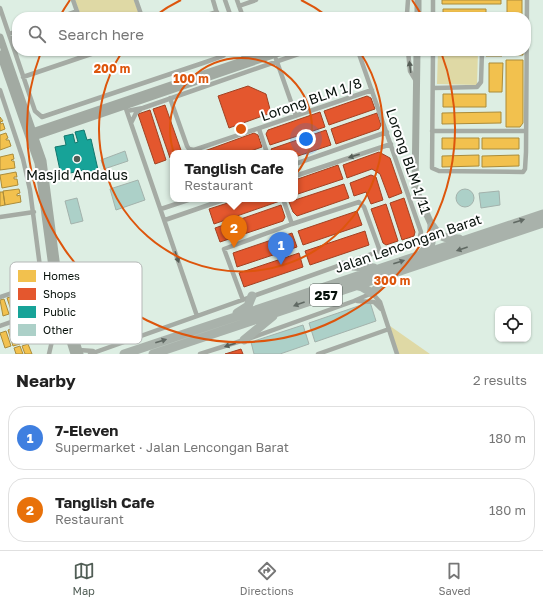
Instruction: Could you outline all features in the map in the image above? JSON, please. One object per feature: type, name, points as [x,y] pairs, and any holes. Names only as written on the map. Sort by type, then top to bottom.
[{"type":"highway","name":"Jalan Lencongan Barat","points":[[153,354],[400,270],[498,233],[543,214]]},
{"type":"highway","name":"Jalan Lencongan Barat","points":[[124,354],[465,239],[543,223]]},
{"type":"highway","points":[[432,226],[436,233],[445,238],[465,239]]},
{"type":"highway","points":[[419,255],[432,243],[432,226]]},
{"type":"highway","points":[[342,265],[370,267],[375,269]]},
{"type":"highway","points":[[354,285],[362,286],[372,292],[390,276],[400,270]]},
{"type":"highway","points":[[230,319],[244,310],[247,298]]},
{"type":"highway","points":[[244,340],[269,318],[283,310]]},
{"type":"street","points":[[73,0],[77,11],[74,12]]},
{"type":"street","points":[[136,0],[140,12]]},
{"type":"street","points":[[213,0],[217,12]]},
{"type":"street","points":[[225,0],[229,12]]},
{"type":"street","points":[[237,0],[241,12]]},
{"type":"street","points":[[239,6],[256,0]]},
{"type":"street","points":[[407,12],[408,0]]},
{"type":"street","points":[[418,0],[418,12]]},
{"type":"street","points":[[433,12],[434,0]]},
{"type":"street","points":[[527,0],[527,12]]},
{"type":"street","points":[[0,8],[12,43]]},
{"type":"street","points":[[0,37],[2,57],[31,135],[38,167],[51,262]]},
{"type":"street","points":[[16,56],[36,114],[44,118],[223,56]]},
{"type":"street","points":[[23,77],[81,56]]},
{"type":"street","points":[[244,56],[246,62]]},
{"type":"street","points":[[31,135],[125,106],[246,62],[267,56]]},
{"type":"street","points":[[131,123],[136,113],[143,108],[269,56]]},
{"type":"street","points":[[275,56],[296,116]]},
{"type":"street","name":"Lorong BLM 1/11","points":[[360,56],[421,234],[416,242],[392,250],[380,251]]},
{"type":"street","points":[[408,56],[410,71],[417,82]]},
{"type":"street","points":[[417,56],[415,188],[432,226]]},
{"type":"street","points":[[433,56],[432,168],[439,171],[523,172],[525,169],[527,56]]},
{"type":"street","points":[[434,88],[477,87],[481,82],[482,56]]},
{"type":"street","points":[[0,90],[23,159],[34,212],[40,262]]},
{"type":"street","name":"Lorong BLM 1/8","points":[[170,98],[189,149],[194,150],[372,90]]},
{"type":"street","points":[[125,106],[143,108]]},
{"type":"street","points":[[125,106],[197,316]]},
{"type":"street","points":[[0,109],[6,107]]},
{"type":"street","points":[[259,129],[266,150]]},
{"type":"street","points":[[432,131],[526,130]]},
{"type":"street","points":[[298,163],[387,132]]},
{"type":"street","points":[[298,175],[391,144]]},
{"type":"street","points":[[161,209],[182,202]]},
{"type":"street","points":[[164,220],[217,202]]},
{"type":"street","points":[[284,202],[292,224]]},
{"type":"street","points":[[142,335],[380,251],[364,207],[359,202],[292,224],[224,249],[247,298]]},
{"type":"street","points":[[0,218],[34,212]]},
{"type":"street","points":[[200,354],[354,301],[372,292],[380,302],[397,354]]},
{"type":"street","points":[[0,297],[10,294]]},
{"type":"street","points":[[354,301],[374,302],[384,314]]},
{"type":"street","points":[[0,326],[10,322]]},
{"type":"street","points":[[318,354],[388,329]]},
{"type":"street","points":[[49,354],[51,344]]},
{"type":"street","points":[[77,353],[92,353],[118,344]]},
{"type":"shaded area","points":[[75,0],[134,0],[138,12],[79,12]]},
{"type":"shaded area","points":[[438,56],[478,56],[477,85],[437,84]]},
{"type":"shaded area","points":[[389,325],[390,326],[430,354],[399,354]]},
{"type":"building: Homes","points":[[442,0],[501,0],[501,4],[442,4]]},
{"type":"building: Homes","points":[[507,0],[522,0],[522,12],[507,12]]},
{"type":"building: Homes","points":[[443,9],[486,9],[486,12],[443,12]]},
{"type":"building: Homes","points":[[506,60],[523,60],[523,123],[520,127],[506,127]]},
{"type":"building: Homes","points":[[489,63],[503,63],[502,92],[489,92]]},
{"type":"building: Homes","points":[[443,94],[486,94],[486,107],[443,107]]},
{"type":"building: Homes","points":[[501,112],[501,123],[442,124],[442,113]]},
{"type":"building: Homes","points":[[0,122],[1,124],[3,123],[5,129],[0,131]]},
{"type":"building: Homes","points":[[6,133],[8,138],[6,140],[9,140],[11,146],[0,150],[0,135]]},
{"type":"building: Homes","points":[[442,138],[479,138],[479,149],[442,149]]},
{"type":"building: Homes","points":[[482,138],[519,138],[519,149],[482,149]]},
{"type":"building: Homes","points":[[13,154],[14,159],[11,160],[14,161],[15,168],[0,170],[0,157]]},
{"type":"building: Homes","points":[[479,155],[479,166],[442,167],[442,156]]},
{"type":"building: Homes","points":[[519,155],[519,166],[482,167],[482,156]]},
{"type":"building: Homes","points":[[16,172],[17,177],[14,177],[14,179],[17,179],[18,185],[2,188],[0,175]]},
{"type":"building: Homes","points":[[19,189],[20,193],[17,194],[17,196],[20,195],[21,202],[5,205],[3,191]]},
{"type":"building: Homes","points":[[0,192],[3,192],[5,205],[0,206]]},
{"type":"building: Homes","points":[[10,297],[10,307],[7,298]]},
{"type":"building: Homes","points":[[4,299],[9,314],[3,316],[0,300]]},
{"type":"building: Homes","points":[[6,331],[11,346],[5,348],[0,333]]},
{"type":"building: Homes","points":[[28,344],[32,354],[25,354],[22,346]]},
{"type":"building: Homes","points":[[20,346],[23,354],[16,354],[14,348]]},
{"type":"building: Shops","points":[[248,86],[266,94],[271,113],[229,128],[218,96]]},
{"type":"building: Shops","points":[[367,96],[371,98],[375,109],[329,125],[324,111]]},
{"type":"building: Shops","points":[[165,105],[181,150],[170,150],[170,158],[153,109]]},
{"type":"building: Shops","points":[[150,110],[166,160],[155,164],[138,114]]},
{"type":"building: Shops","points":[[320,112],[325,127],[270,145],[266,134],[268,130]]},
{"type":"building: Shops","points":[[377,113],[381,125],[379,129],[336,144],[331,129]]},
{"type":"building: Shops","points":[[326,130],[331,145],[298,156],[298,150],[271,149]]},
{"type":"building: Shops","points":[[254,133],[258,135],[262,147],[254,150],[207,150]]},
{"type":"building: Shops","points":[[379,152],[390,158],[402,193],[389,198],[380,174],[372,169],[347,178],[343,165]]},
{"type":"building: Shops","points":[[338,165],[343,179],[298,194],[298,179]]},
{"type":"building: Shops","points":[[371,175],[376,177],[383,200],[371,204],[366,192],[354,196],[350,183]]},
{"type":"building: Shops","points":[[344,184],[349,198],[297,216],[293,212],[289,202],[298,202],[298,199]]},
{"type":"building: Shops","points":[[404,198],[415,232],[414,236],[402,240],[390,203]]},
{"type":"building: Shops","points":[[231,202],[277,202],[214,224],[209,209]]},
{"type":"building: Shops","points":[[386,204],[398,241],[386,245],[383,243],[371,209]]},
{"type":"building: Shops","points":[[281,205],[285,217],[283,221],[220,242],[215,228]]},
{"type":"building: Shops","points":[[357,211],[362,225],[303,245],[298,231]]},
{"type":"building: Shops","points":[[365,231],[369,245],[310,265],[305,251]]},
{"type":"building: Shops","points":[[292,233],[297,247],[237,267],[233,253]]},
{"type":"building: Shops","points":[[299,253],[303,267],[244,287],[239,273]]},
{"type":"building: Shops","points":[[241,349],[243,354],[225,354]]},
{"type":"building: Public","name":"Masjid Andalus","points":[[84,130],[87,140],[91,139],[99,174],[85,177],[84,170],[61,175],[55,147],[66,145],[64,136],[73,134],[75,143],[78,142],[75,132]]},
{"type":"building: Other","points":[[125,151],[128,161],[104,169],[101,160]]},
{"type":"building: Other","points":[[138,180],[145,200],[116,210],[110,189]]},
{"type":"building: Other","points":[[465,189],[471,192],[474,198],[471,204],[465,207],[459,204],[456,198],[459,192]]},
{"type":"building: Other","points":[[499,191],[500,205],[481,208],[479,193]]},
{"type":"building: Other","points":[[77,198],[83,221],[71,224],[65,201]]},
{"type":"building: Other","points":[[370,302],[376,321],[315,342],[309,323]]},
{"type":"building: Other","points":[[303,325],[309,344],[280,354],[254,354],[251,342]]},
{"type":"place","name":"Masjid Andalus","points":[[77,159]]},
{"type":"place","name":"Tanglish Cafe","points":[[234,248]]},
{"type":"place","name":"7-Eleven","points":[[281,265]]}]
